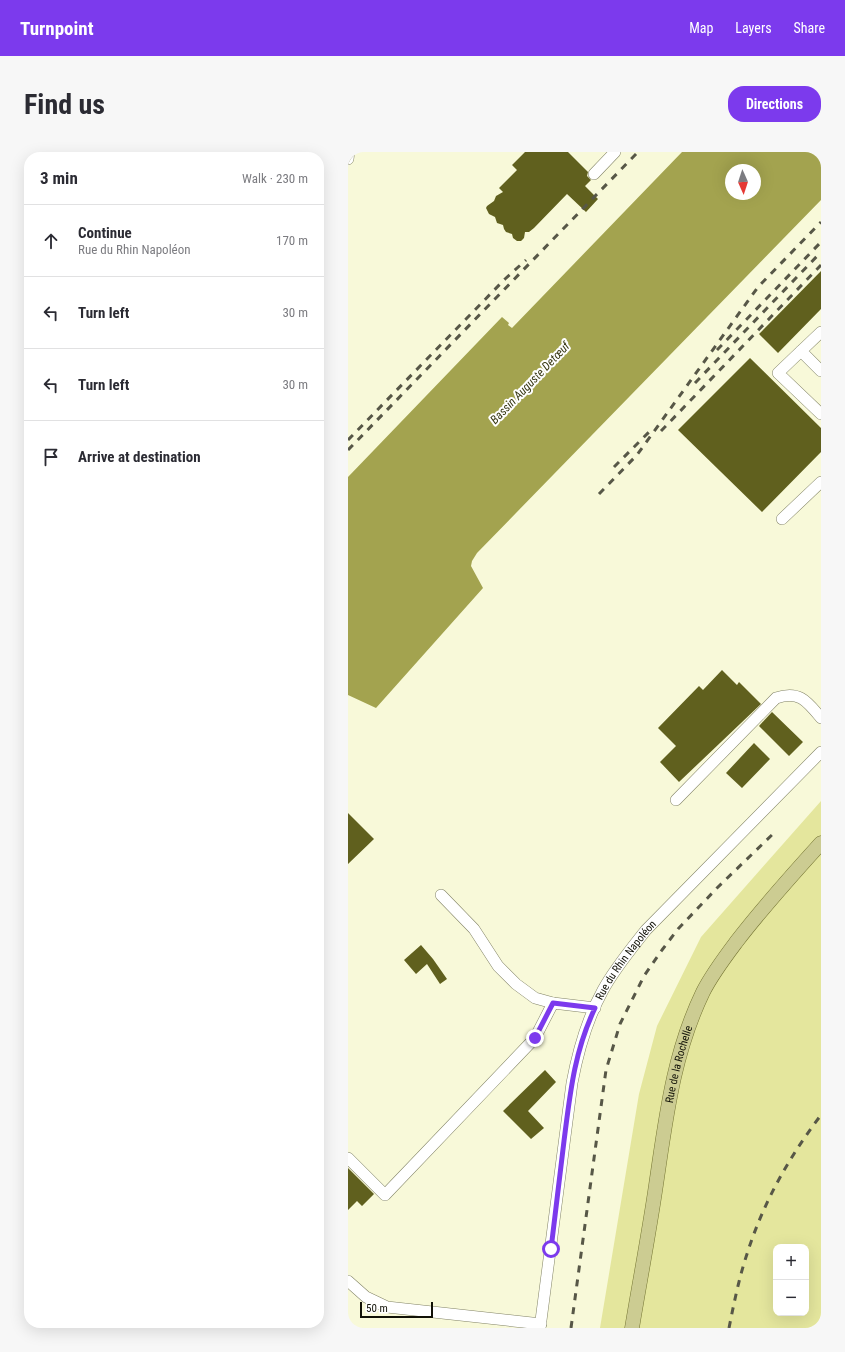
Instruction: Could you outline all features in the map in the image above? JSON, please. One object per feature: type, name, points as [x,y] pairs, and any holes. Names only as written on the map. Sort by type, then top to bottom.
[{"type":"main road","name":"Rue de la Rochelle","points":[[632,1328],[671,1089],[679,1054],[691,1022],[704,991],[727,954],[753,920],[821,843]]},
{"type":"street","points":[[348,159],[349,152]]},
{"type":"street","points":[[594,174],[616,152]]},
{"type":"street","points":[[821,332],[778,373],[821,414]]},
{"type":"street","points":[[801,351],[821,371]]},
{"type":"street","points":[[782,519],[821,482]]},
{"type":"street","points":[[676,800],[776,698],[789,695],[804,699],[821,718]]},
{"type":"street","name":"Rue du Rhin Napoléon","points":[[540,1326],[572,1083],[578,1051],[587,1025],[603,990],[623,959],[646,930],[821,752]]},
{"type":"street","points":[[441,895],[474,929],[498,966],[516,984],[535,998],[553,1003],[595,1008]]},
{"type":"street","points":[[348,1158],[385,1195],[535,1038],[553,1003]]},
{"type":"street","points":[[348,1281],[366,1297],[387,1307],[540,1326]]},
{"type":"green space","points":[[821,801],[821,1328],[600,1328],[639,1094],[657,1026],[701,937]]},
{"type":"water","name":"Bassin Auguste Detœuf","points":[[682,152],[821,152],[821,200],[477,553],[471,566],[483,588],[376,708],[348,695],[348,477],[502,317],[509,323],[508,325],[512,328]]},
{"type":"building","points":[[525,152],[568,152],[588,172],[587,176],[591,180],[585,186],[598,199],[586,212],[567,194],[534,228],[529,232],[525,232],[524,238],[521,241],[517,241],[513,238],[512,234],[506,232],[503,225],[497,223],[495,217],[489,214],[486,208],[494,201],[496,196],[503,192],[499,188],[517,170],[512,165]]},
{"type":"building","points":[[821,271],[821,309],[778,353],[759,334]]},
{"type":"building","points":[[750,358],[821,428],[821,452],[762,512],[678,430]]},
{"type":"building","points":[[722,670],[737,685],[739,682],[761,704],[679,782],[660,762],[676,746],[658,728],[699,686],[703,690]]},
{"type":"building","points":[[772,712],[803,742],[789,756],[759,726]]},
{"type":"building","points":[[754,743],[770,759],[742,788],[726,773]]},
{"type":"building","points":[[348,813],[374,839],[348,864]]},
{"type":"building","points":[[421,945],[447,979],[440,984],[427,964],[416,974],[404,960]]},
{"type":"building","points":[[545,1070],[556,1082],[528,1111],[544,1128],[531,1139],[503,1111]]},
{"type":"building","points":[[348,1168],[374,1194],[362,1206],[357,1201],[348,1210]]},
{"type":"railway","points":[[348,450],[638,152]]},
{"type":"railway","points":[[599,494],[637,455],[758,287],[821,222]]},
{"type":"railway","points":[[717,350],[821,242]]},
{"type":"railway","points":[[695,383],[821,252]]},
{"type":"railway","points":[[348,440],[505,279],[526,260]]},
{"type":"railway","points":[[661,431],[821,265]]},
{"type":"railway","points":[[614,467],[651,430]]},
{"type":"railway","points":[[571,1328],[606,1070],[620,1024],[644,976],[678,929],[717,888],[776,831]]},
{"type":"railway","points":[[729,1328],[742,1272],[753,1235],[778,1181],[798,1147],[821,1115]]},
{"type":"route","points":[[535,1038],[553,1003],[595,1008],[578,1051],[572,1083],[551,1249]]}]
